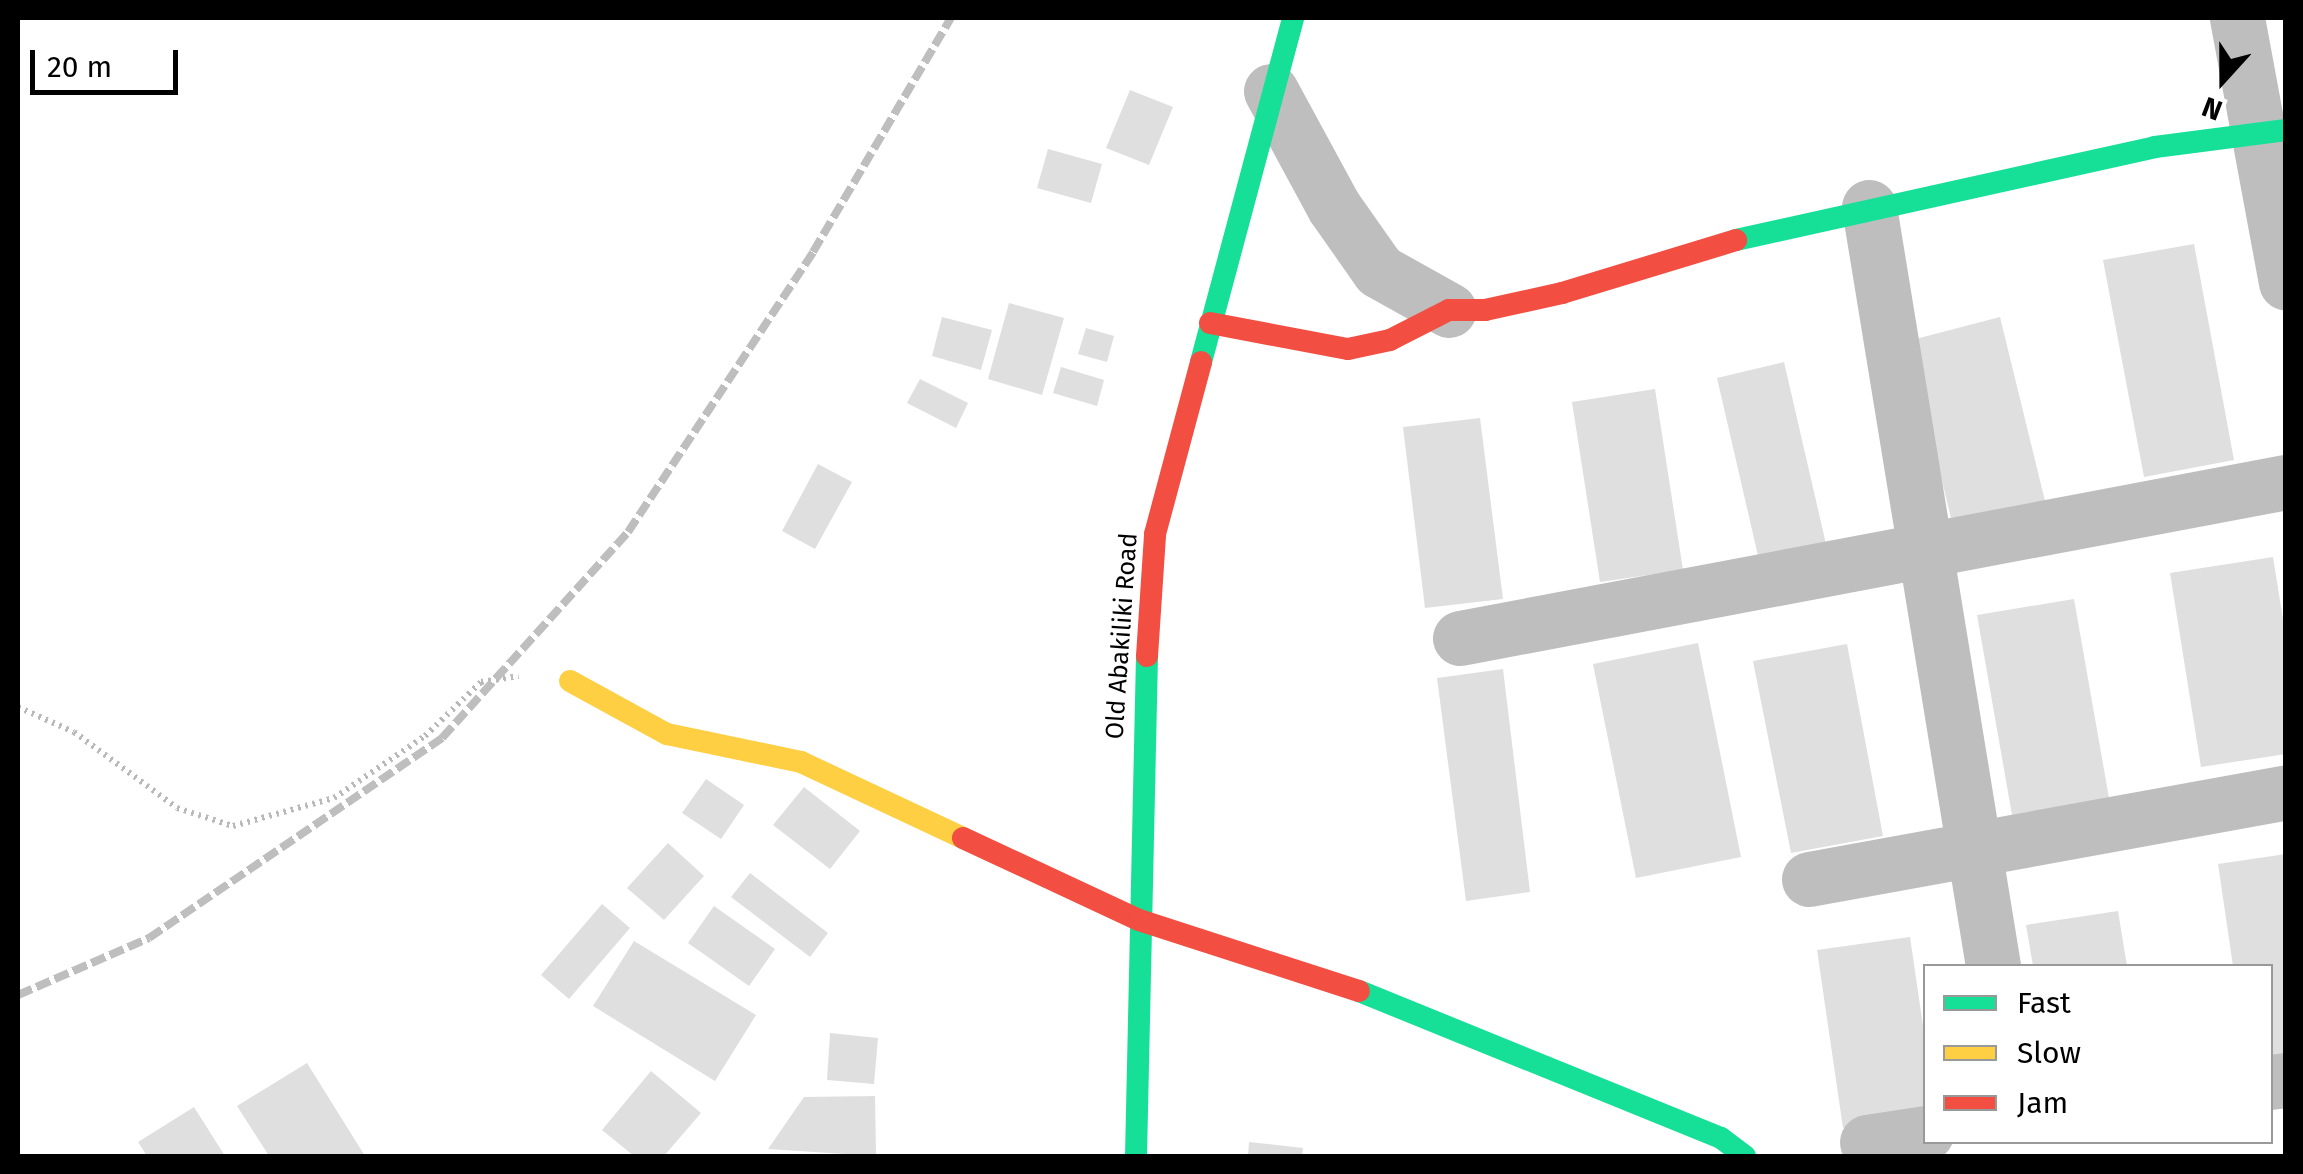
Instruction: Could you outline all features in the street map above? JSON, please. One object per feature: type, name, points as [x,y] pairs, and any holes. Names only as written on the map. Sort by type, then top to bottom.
[{"type":"street","name":"Old Abakiliki Road","points":[[1136,1156],[1139,920],[1155,534],[1271,91],[1294,18]]},
{"type":"street","points":[[2237,18],[2271,132],[2286,282]]},
{"type":"street","points":[[1271,91],[1334,207],[1379,271],[1450,310]]},
{"type":"street","points":[[1210,323],[1348,350],[1390,340],[1450,310],[1486,310],[1562,293],[1659,260],[1869,207],[2155,147],[2271,132]]},
{"type":"street","points":[[1869,207],[1920,552],[1993,964]]},
{"type":"street","points":[[1460,638],[2286,482]]},
{"type":"street","points":[[570,681],[667,734],[801,762],[1139,920],[1335,980],[1721,1138],[1745,1156]]},
{"type":"street","points":[[1809,879],[2286,792]]},
{"type":"street","points":[[1866,1142],[1923,1133]]},
{"type":"path","points":[[18,707],[74,732],[177,808],[233,826],[334,798],[425,736],[490,678],[570,681]]},
{"type":"building","points":[[1130,90],[1173,107],[1149,165],[1106,148]]},
{"type":"building","points":[[1048,149],[1102,164],[1091,203],[1037,188]]},
{"type":"building","points":[[2194,244],[2234,460],[2144,477],[2103,260]]},
{"type":"building","points":[[1009,303],[1064,318],[1042,395],[988,379]]},
{"type":"building","points":[[942,317],[992,330],[981,370],[932,356]]},
{"type":"building","points":[[2000,317],[2045,501],[1951,518],[1908,341]]},
{"type":"building","points":[[1086,328],[1114,336],[1107,362],[1078,354]]},
{"type":"building","points":[[1784,362],[1826,544],[1759,560],[1717,378]]},
{"type":"building","points":[[1061,367],[1104,380],[1097,406],[1053,393]]},
{"type":"building","points":[[920,379],[968,403],[956,428],[907,403]]},
{"type":"building","points":[[1655,389],[1683,570],[1600,582],[1572,402]]},
{"type":"building","points":[[1480,418],[1503,599],[1425,608],[1403,427]]},
{"type":"building","points":[[818,464],[852,482],[815,549],[782,531]]},
{"type":"building","points":[[2273,557],[2286,638],[2286,754],[2201,767],[2170,573]]},
{"type":"building","points":[[2074,599],[2109,798],[2012,815],[1977,615]]},
{"type":"building","points":[[1698,643],[1741,857],[1636,878],[1593,664]]},
{"type":"building","points":[[1847,644],[1883,836],[1791,853],[1753,661]]},
{"type":"building","points":[[1503,669],[1530,892],[1466,901],[1437,678]]},
{"type":"building","points":[[706,779],[744,805],[721,839],[682,813]]},
{"type":"building","points":[[804,787],[860,831],[830,869],[773,825]]},
{"type":"building","points":[[668,843],[704,876],[664,920],[627,888]]},
{"type":"building","points":[[2286,854],[2286,1067],[2273,1069],[2273,964],[2233,964],[2218,864]]},
{"type":"building","points":[[750,873],[828,933],[810,957],[731,897]]},
{"type":"building","points":[[602,904],[630,928],[569,999],[541,975]]},
{"type":"building","points":[[714,906],[775,949],[749,986],[688,943]]},
{"type":"building","points":[[2118,911],[2127,964],[2033,964],[2026,925]]},
{"type":"building","points":[[1910,937],[1923,1026],[1923,1117],[1843,1128],[1817,950]]},
{"type":"building","points":[[634,941],[756,1015],[715,1081],[593,1006]]},
{"type":"building","points":[[830,1033],[878,1038],[874,1084],[827,1080]]},
{"type":"building","points":[[307,1063],[365,1156],[269,1156],[237,1106]]},
{"type":"building","points":[[651,1071],[701,1113],[664,1156],[634,1156],[602,1130]]},
{"type":"building","points":[[875,1096],[876,1156],[768,1149],[804,1097]]},
{"type":"building","points":[[194,1107],[225,1156],[147,1156],[138,1142]]},
{"type":"building","points":[[1249,1142],[1303,1148],[1302,1156],[1248,1156]]},
{"type":"railway","points":[[18,995],[149,938],[442,738],[628,532],[813,252],[951,18]]},
{"type":"traffic: fast","points":[[1201,362],[1293,18]]},
{"type":"traffic: fast","points":[[1736,240],[2155,147],[2286,130]]},
{"type":"traffic: fast","points":[[1136,1156],[1147,656]]},
{"type":"traffic: fast","points":[[1359,991],[1721,1138],[1745,1156]]},
{"type":"traffic: slow","points":[[570,681],[667,734],[801,762],[963,838]]},
{"type":"traffic: jam","points":[[1210,323],[1348,349],[1390,340],[1449,310],[1485,310],[1562,293],[1736,240]]},
{"type":"traffic: jam","points":[[1147,656],[1155,534],[1201,362]]},
{"type":"traffic: jam","points":[[963,838],[1139,920],[1359,991]]}]
